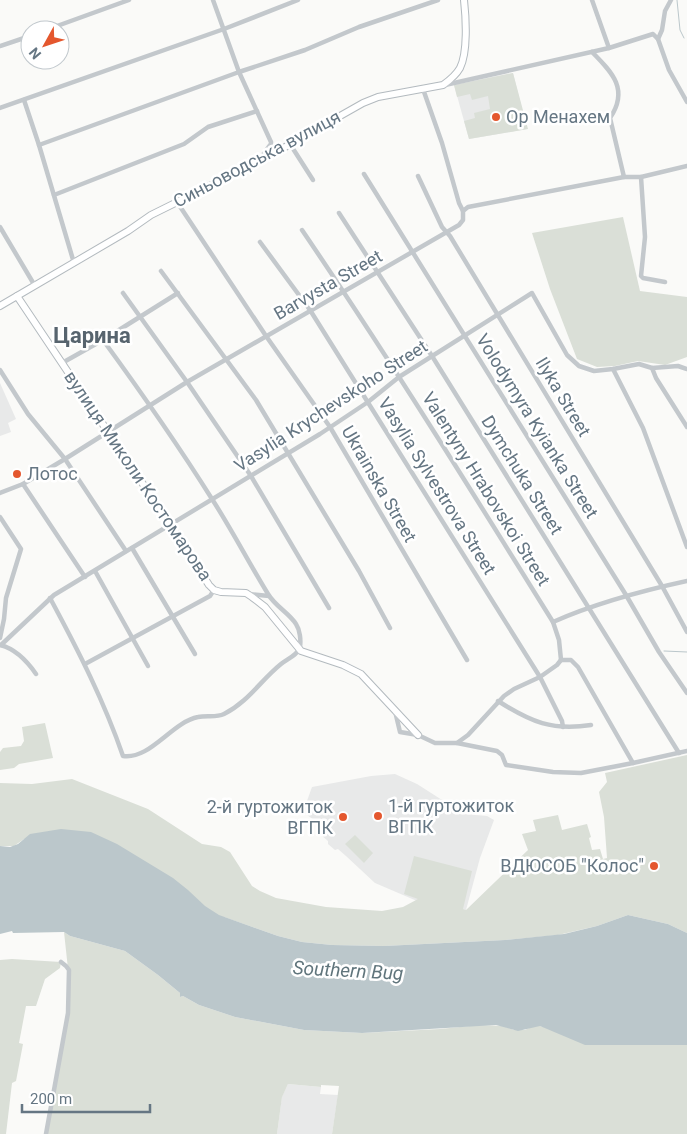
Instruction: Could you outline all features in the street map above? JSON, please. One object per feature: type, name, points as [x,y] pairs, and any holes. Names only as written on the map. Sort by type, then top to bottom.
[{"type":"street","points":[[70,21],[129,0]]},
{"type":"street","points":[[213,0],[240,72],[271,142],[264,153],[264,159]]},
{"type":"street","points":[[0,108],[224,29],[298,0]]},
{"type":"street","points":[[39,145],[305,50],[359,28],[438,0]]},
{"type":"street","points":[[443,85],[459,69],[464,55],[464,0]]},
{"type":"street","points":[[592,0],[609,48]]},
{"type":"street","points":[[658,39],[662,30],[665,11],[671,0]]},
{"type":"street","points":[[443,85],[609,48],[653,34],[658,39],[669,70],[687,102]]},
{"type":"street","points":[[0,46],[20,39]]},
{"type":"street","points":[[592,52],[608,69],[619,91],[618,106],[610,118],[624,177]]},
{"type":"street","name":"Синьоводська вулиця","points":[[0,306],[128,231],[151,215],[264,159],[367,101],[378,97],[443,85]]},
{"type":"street","points":[[423,89],[442,142],[459,203],[464,211],[470,206],[624,177],[640,177],[687,166]]},
{"type":"street","points":[[24,100],[74,263]]},
{"type":"street","points":[[54,195],[184,144],[208,128],[257,111]]},
{"type":"street","points":[[290,144],[313,180]]},
{"type":"street","name":"Volodymyra Kyianka Street","points":[[364,174],[659,652],[687,693]]},
{"type":"street","name":"Ilyka Street","points":[[418,176],[446,232],[662,586],[687,632]]},
{"type":"street","points":[[640,177],[645,237],[641,276],[665,282]]},
{"type":"street","name":"Ukrainska Street","points":[[177,202],[266,336],[330,427],[468,660]]},
{"type":"street","name":"Barvysta Street","points":[[0,494],[22,484],[65,459],[226,359],[446,232],[462,222],[464,211]]},
{"type":"street","name":"Dymchuka Street","points":[[339,213],[432,356],[679,753]]},
{"type":"street","points":[[0,227],[35,286]]},
{"type":"street","name":"Valentyny Hrabovskoi Street","points":[[302,230],[344,291],[452,458],[553,622],[559,640],[561,660]]},
{"type":"street","name":"Vasylia Sylvestrova Street","points":[[260,242],[310,310],[540,677],[563,727]]},
{"type":"street","points":[[160,271],[256,400],[390,628]]},
{"type":"street","points":[[123,293],[188,382],[251,476],[329,608]]},
{"type":"street","points":[[62,363],[178,293]]},
{"type":"street","name":"Vasylia Krychevskoho Street","points":[[0,645],[50,598],[288,454],[368,402],[399,377],[532,294],[570,360],[579,366],[594,370],[614,370]]},
{"type":"street","name":"вулиця Миколи Костомарова","points":[[16,296],[209,584],[214,590],[221,592],[246,594]]},
{"type":"street","points":[[50,598],[85,664],[111,721],[123,756],[129,757],[142,752],[183,722],[198,717],[219,716],[226,713],[250,695],[269,675],[299,649],[299,635],[296,624],[269,596],[212,499],[150,405],[103,340]]},
{"type":"street","points":[[687,369],[678,366],[652,368],[639,364],[614,370],[643,428],[687,547]]},
{"type":"street","points":[[652,368],[656,378],[687,427]]},
{"type":"street","points":[[0,370],[28,414],[65,459],[126,552]]},
{"type":"street","points":[[22,484],[85,576]]},
{"type":"street","points":[[0,517],[20,549],[6,598],[0,638]]},
{"type":"street","points":[[132,548],[195,654]]},
{"type":"street","points":[[95,571],[148,666]]},
{"type":"street","points":[[553,622],[626,596],[687,581]]},
{"type":"street","points":[[85,664],[210,596],[214,590]]},
{"type":"street","points":[[246,594],[269,596]]},
{"type":"street","points":[[246,594],[261,602],[299,649],[313,656],[352,668],[371,683],[418,735]]},
{"type":"street","points":[[0,645],[19,654],[36,674]]},
{"type":"street","points":[[457,743],[468,735],[498,701],[509,692],[540,677],[561,660],[571,660],[578,667],[633,763]]},
{"type":"street","points":[[498,701],[536,722],[563,727],[591,725]]},
{"type":"street","points":[[395,710],[400,732],[418,735],[435,743],[457,743],[497,751],[502,755],[506,765],[580,773],[687,751]]},
{"type":"street","points":[[46,1134],[68,1013],[69,970],[61,962]]},
{"type":"shaded area","points":[[513,73],[527,129],[469,139],[454,85]]},
{"type":"shaded area","points":[[513,73],[528,129],[469,139],[464,121],[475,118],[474,113],[490,109],[488,96],[472,100],[470,94],[457,97],[454,85]]},
{"type":"shaded area","points":[[623,217],[640,291],[687,297],[687,357],[665,365],[638,361],[615,366],[597,367],[577,359],[550,289],[532,233]]},
{"type":"shaded area","points":[[0,383],[16,419],[8,423],[11,432],[0,436]]},
{"type":"shaded area","points":[[45,723],[53,758],[19,764],[14,768],[0,770],[0,752],[3,748],[21,746],[24,741],[22,727]]},
{"type":"shaded area","points":[[687,755],[687,933],[668,924],[628,915],[597,926],[558,935],[505,940],[384,946],[332,945],[302,942],[278,936],[224,917],[216,921],[24,839],[14,846],[0,846],[0,783],[32,784],[72,779],[148,809],[202,844],[221,847],[230,852],[252,886],[276,898],[326,907],[382,911],[403,907],[418,899],[404,894],[414,856],[472,871],[463,909],[466,910],[528,850],[522,834],[536,831],[533,820],[558,815],[562,830],[587,824],[592,850],[600,849],[603,859],[607,858],[604,817],[599,792],[607,782],[605,773]]},
{"type":"shaded area","points":[[395,774],[417,784],[464,814],[487,816],[494,820],[480,858],[466,910],[417,901],[375,883],[338,849],[335,850],[328,844],[328,841],[320,834],[318,823],[303,812],[312,787],[371,776]]},
{"type":"shaded area","points":[[355,835],[373,853],[364,863],[345,844]]},
{"type":"shaded area","points":[[64,932],[70,936],[125,951],[180,993],[180,997],[183,996],[199,1005],[235,1017],[304,1030],[362,1033],[480,1025],[503,1026],[514,1030],[525,1030],[533,1026],[540,1026],[552,1029],[687,1032],[687,1134],[332,1134],[339,1086],[321,1085],[321,1087],[288,1084],[282,1097],[277,1134],[46,1134],[68,1013],[68,969]]},
{"type":"shaded area","points":[[0,960],[61,962],[60,968],[45,979],[36,1006],[26,1006],[19,1043],[23,1044],[16,1081],[12,1083],[6,1134],[0,1134]]},
{"type":"shaded area","points":[[288,1084],[321,1087],[320,1094],[338,1095],[332,1134],[277,1134],[282,1096]]},
{"type":"water","name":"Southern Bug","points":[[61,829],[91,832],[117,844],[173,878],[205,906],[219,915],[278,936],[302,942],[332,945],[384,946],[505,940],[564,934],[597,926],[628,915],[668,924],[687,933],[687,1045],[585,1045],[540,1026],[518,1031],[496,1025],[362,1033],[304,1030],[235,1017],[199,1005],[183,996],[180,997],[180,993],[125,951],[70,936],[64,932],[13,933],[12,931],[0,934],[0,846],[10,847],[18,844],[30,834]]},
{"type":"waterway","points":[[677,0],[680,30],[684,38]]},
{"type":"waterway","points":[[664,651],[687,652]]},
{"type":"place","name":"Ор Менахем","points":[[496,117]]},
{"type":"place","name":"Лотос","points":[[17,474]]},
{"type":"place","name":"1-й гуртожиток ВГПК","points":[[378,816]]},
{"type":"place","name":"2-й гуртожиток ВГПК","points":[[343,817]]},
{"type":"place","name":"ВДЮСОБ \"Колос\"","points":[[654,866]]},
{"type":"district","name":"Царина","points":[[92,335]]}]
